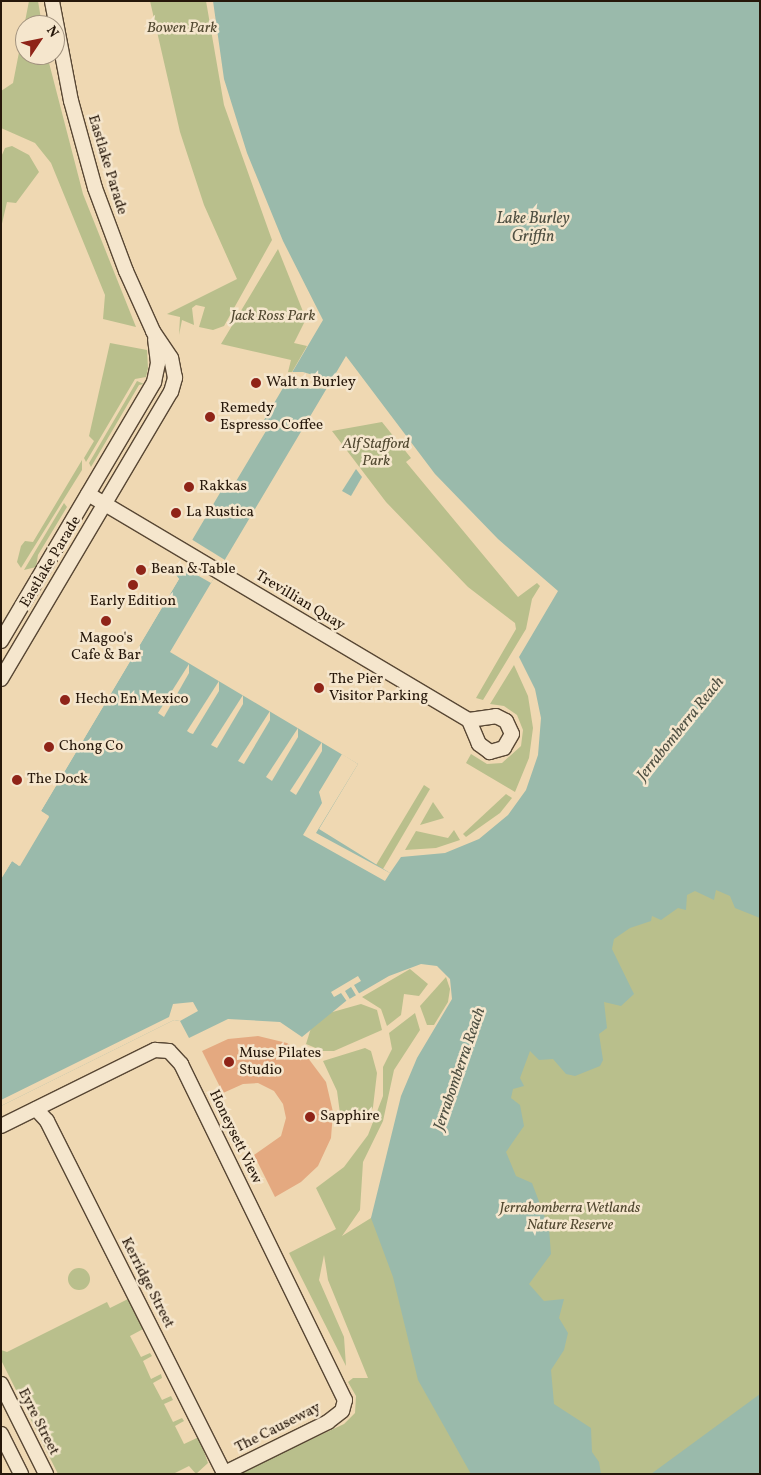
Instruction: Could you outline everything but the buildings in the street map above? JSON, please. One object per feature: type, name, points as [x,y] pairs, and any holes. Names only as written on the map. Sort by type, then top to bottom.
[{"type":"street","name":"Eastlake Parade","points":[[1,679],[174,384],[174,366],[153,330],[118,252],[88,167],[66,79],[52,1]]},
{"type":"street","name":"Eastlake Parade","points":[[1,641],[154,382],[158,363],[153,330]]},
{"type":"street","points":[[154,382],[165,375],[174,384]]},
{"type":"street","name":"Trevillian Quay","points":[[88,494],[469,720]]},
{"type":"street","name":"Honeysett View","points":[[1,1126],[154,1050],[166,1050],[177,1058],[339,1383],[345,1398],[344,1408]]},
{"type":"street","name":"Kerridge Street","points":[[36,1109],[51,1130],[223,1474]]},
{"type":"street","name":"Eyre Street","points":[[1,1384],[46,1474]]},
{"type":"street","name":"The Causeway","points":[[223,1474],[328,1422],[344,1408]]},
{"type":"street","points":[[1,1434],[21,1474]]},
{"type":"green space","points":[[29,1],[38,1],[40,15],[26,15]]},
{"type":"green space","name":"Bowen Park","points":[[150,1],[206,1],[224,105],[272,240],[224,326],[213,330],[199,327],[205,307],[196,305],[192,308],[194,325],[182,320],[179,335],[180,317],[167,314],[237,279],[204,205],[180,132]]},
{"type":"green space","points":[[17,65],[50,65],[83,194],[136,327],[103,319],[105,295],[51,163],[35,143],[1,128],[1,91],[13,83]]},
{"type":"green space","points":[[12,146],[29,155],[39,172],[16,203],[7,202],[1,228],[1,157],[5,148]]},
{"type":"green space","name":"Jack Ross Park","points":[[278,249],[306,319],[294,343],[307,346],[292,372],[288,372],[291,360],[221,344]]},
{"type":"green space","points":[[110,343],[147,350],[148,368],[146,377],[135,379],[86,462],[84,458],[94,441],[89,436]]},
{"type":"green space","points":[[137,381],[144,384],[139,385],[91,467],[89,463]]},
{"type":"green space","name":"Alf Stafford Park","points":[[382,422],[411,458],[406,462],[518,597],[537,583],[540,586],[532,599],[526,629],[483,700],[476,698],[516,629],[515,623],[468,587],[386,502],[332,431]]},
{"type":"green space","points":[[82,460],[82,470],[21,568],[17,562],[21,546],[25,541],[33,542]]},
{"type":"green space","points":[[64,503],[67,507],[38,555],[36,567],[24,570]]},
{"type":"green space","points":[[514,665],[528,696],[533,728],[529,758],[515,792],[466,763],[471,754],[487,764],[502,763],[521,746],[523,730],[517,715],[504,706],[490,704]]},
{"type":"green space","points":[[424,785],[430,789],[383,869],[376,865]]},
{"type":"green space","name":"Jerrabomberra Wetlands Nature Reserve","points":[[529,790],[760,905],[760,1474],[236,1474],[344,1424],[355,1413],[356,1396],[348,1382],[353,1378],[368,1378],[328,1280],[324,1255],[319,1280],[344,1337],[346,1366],[289,1253],[336,1229],[316,1188],[344,1167],[368,1135],[383,1096],[383,1067],[392,1049],[389,1033],[415,1013],[420,1030],[394,1070],[383,1121],[363,1162],[360,1210],[342,1236],[371,1218],[378,1208]]},
{"type":"green space","points":[[506,794],[512,798],[500,813],[466,837],[463,834]]},
{"type":"green space","points":[[433,802],[444,818],[420,825]]},
{"type":"green space","points":[[454,830],[460,840],[436,848],[405,850],[416,831],[448,838]]},
{"type":"green space","points":[[410,969],[428,984],[419,996],[404,994],[401,1015],[387,1026],[381,1009],[362,997]]},
{"type":"green space","points":[[446,977],[450,989],[448,1002],[434,1025],[427,1025],[420,1006]]},
{"type":"green space","points":[[361,1004],[377,1010],[382,1030],[334,1051],[323,1051],[306,1044],[311,1028],[329,1013]]},
{"type":"green space","points":[[365,1048],[371,1051],[377,1073],[373,1107],[367,1122],[341,1121],[337,1091],[323,1061]]},
{"type":"green space","points":[[79,1268],[87,1271],[90,1279],[87,1287],[79,1290],[71,1287],[68,1279],[71,1271]]},
{"type":"green space","points":[[130,1298],[145,1328],[130,1336],[141,1357],[150,1353],[152,1356],[143,1361],[151,1379],[161,1374],[162,1378],[153,1383],[162,1400],[171,1396],[173,1400],[164,1404],[173,1422],[182,1418],[184,1421],[175,1426],[184,1444],[199,1437],[208,1463],[196,1474],[189,1466],[173,1474],[58,1474],[1,1360],[1,1350],[7,1352],[107,1302],[110,1308]]},
{"type":"water","name":"Lake Burley Griffin","points":[[213,1],[760,1],[760,918],[735,908],[730,896],[716,890],[714,900],[695,891],[687,895],[686,910],[678,908],[661,920],[652,916],[651,921],[630,928],[614,939],[612,949],[634,994],[621,1006],[604,1002],[607,1028],[599,1034],[603,1060],[600,1066],[575,1076],[566,1074],[553,1059],[539,1060],[530,1051],[520,1078],[524,1086],[513,1089],[511,1098],[520,1105],[524,1126],[506,1152],[516,1176],[532,1183],[549,1228],[551,1254],[529,1284],[544,1301],[564,1299],[559,1318],[568,1333],[564,1350],[551,1370],[554,1404],[591,1428],[592,1452],[599,1462],[601,1474],[471,1474],[418,1380],[393,1277],[371,1218],[401,1096],[417,1058],[452,999],[450,979],[437,966],[421,964],[389,976],[346,1001],[302,1037],[280,1022],[228,1019],[189,1038],[180,1021],[174,1020],[1,1106],[1,879],[12,861],[20,866],[49,817],[41,811],[179,579],[174,572],[227,481],[232,488],[266,431],[260,427],[323,320],[283,241],[247,153],[224,79]],"holes":[[[346,356],[435,474],[498,539],[558,591],[519,657],[535,689],[541,718],[538,755],[526,790],[508,815],[479,839],[445,853],[401,857],[390,873],[319,829],[358,764],[170,652]]]},
{"type":"water","points":[[356,469],[362,477],[351,496],[342,491]]},
{"type":"water","points":[[760,1394],[760,1474],[651,1474]]},
{"type":"pier","points":[[289,372],[303,372],[333,381],[328,389],[312,388],[284,380]]},
{"type":"pier","points":[[191,539],[225,560],[211,583],[176,563]]},
{"type":"pier","points":[[172,570],[179,579],[41,811],[49,816],[19,866],[12,861],[1,879],[10,859],[19,862],[46,817],[39,810],[176,579]]},
{"type":"pier","points":[[189,664],[189,673],[164,717],[158,713]]},
{"type":"pier","points":[[219,681],[219,691],[193,734],[190,733],[187,731]]},
{"type":"pier","points":[[243,695],[243,704],[217,748],[211,745]]},
{"type":"pier","points":[[270,711],[270,720],[244,764],[238,761]]},
{"type":"pier","points":[[298,728],[298,737],[272,781],[266,777]]},
{"type":"pier","points":[[322,742],[322,751],[296,795],[290,791]]},
{"type":"pier","points":[[342,754],[358,764],[316,833],[390,873],[385,881],[303,835],[322,803],[319,792]]},
{"type":"pier","points":[[358,976],[361,981],[354,985],[360,995],[357,997],[351,987],[345,991],[351,1001],[348,1003],[341,993],[334,997],[331,992]]},
{"type":"pier","points":[[193,1002],[198,1011],[180,1021],[174,1020],[1,1106],[1,1100],[169,1017],[173,1004]]},
{"type":"place","name":"Walt n Burley","points":[[256,383]]},
{"type":"place","name":"Remedy Espresso Coffee","points":[[210,417]]},
{"type":"place","name":"Rakkas","points":[[189,487]]},
{"type":"place","name":"La Rustica","points":[[176,513]]},
{"type":"place","name":"Bean & Table","points":[[141,570]]},
{"type":"place","name":"Early Edition","points":[[133,585]]},
{"type":"place","name":"Magoo's Cafe & Bar","points":[[106,621]]},
{"type":"place","name":"The Pier Visitor Parking","points":[[319,688]]},
{"type":"place","name":"Hecho En Mexico","points":[[65,700]]},
{"type":"place","name":"Chong Co","points":[[49,747]]},
{"type":"place","name":"The Dock","points":[[17,780]]},
{"type":"place","name":"Muse Pilates Studio","points":[[229,1062]]},
{"type":"place","name":"Sapphire","points":[[310,1117]]},
{"type":"water label","name":"Jerrabomberra Reach","points":[[681,729]]},
{"type":"water label","name":"Jerrabomberra Reach","points":[[460,1069]]}]
